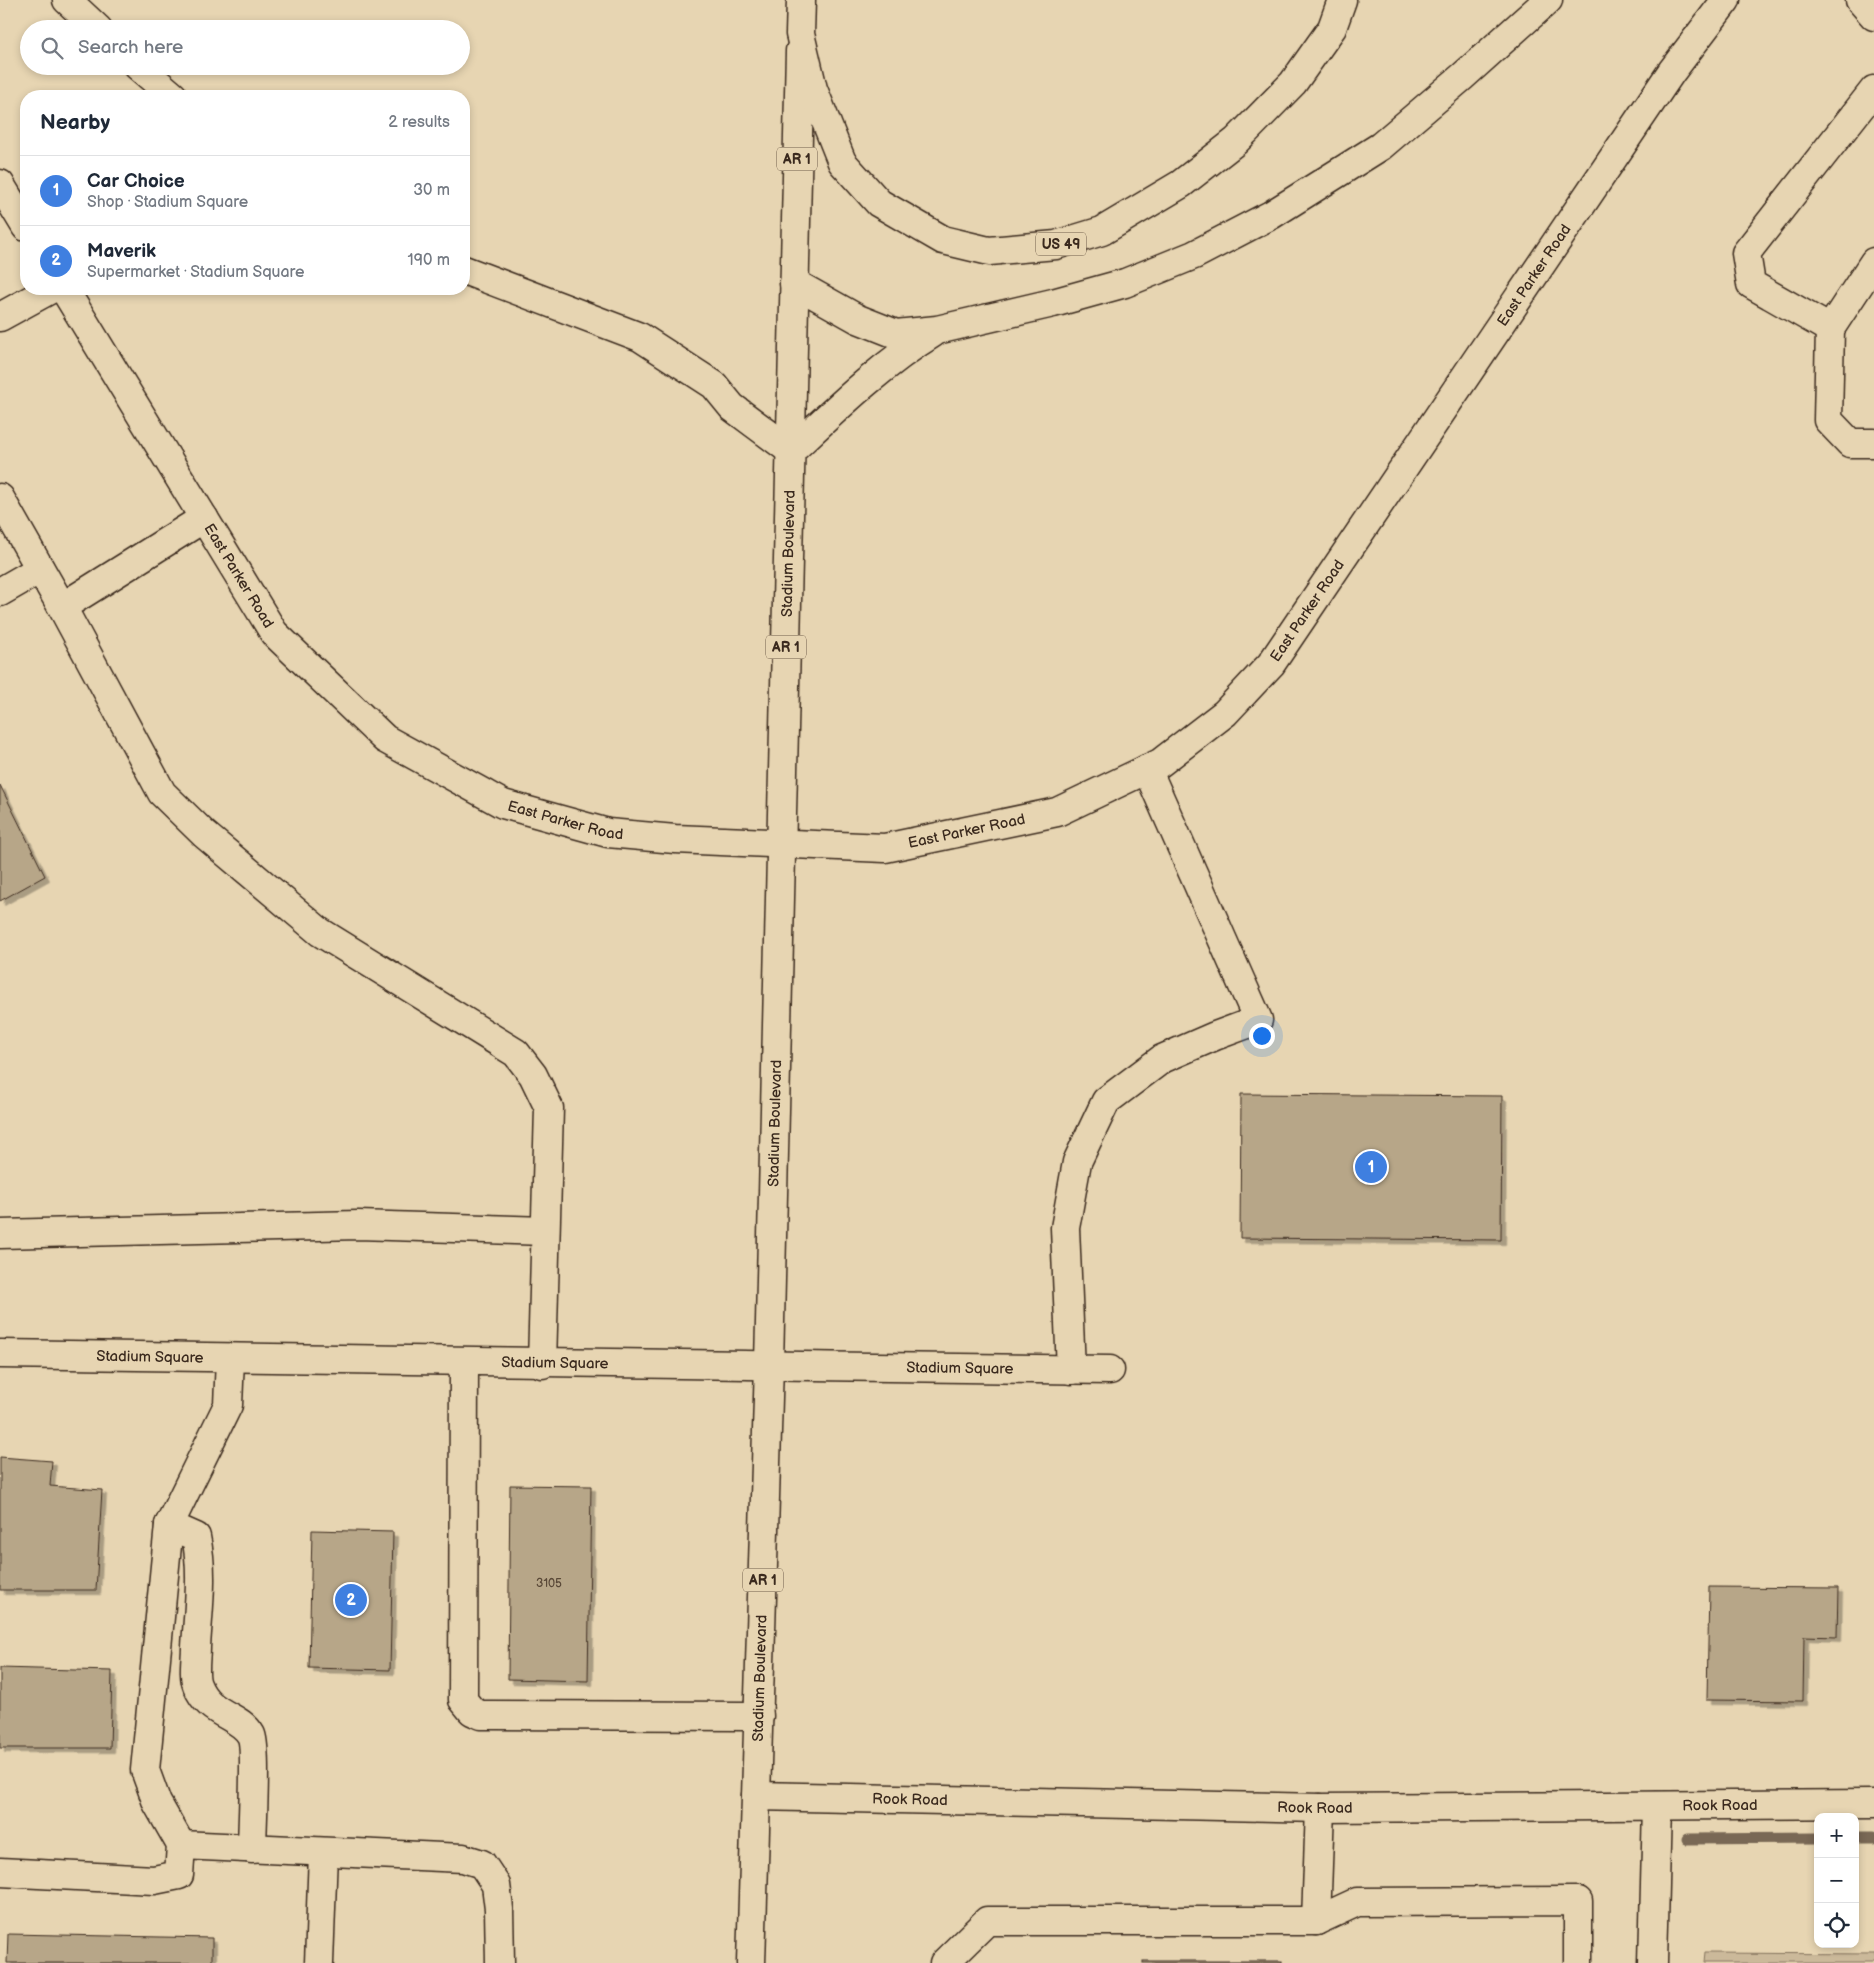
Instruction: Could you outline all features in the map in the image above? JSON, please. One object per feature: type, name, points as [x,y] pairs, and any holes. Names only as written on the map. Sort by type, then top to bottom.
[{"type":"main road","points":[[67,0],[88,20]]},
{"type":"main road","name":"US 49","points":[[801,0],[800,34],[813,89],[842,162],[879,203],[943,240],[989,251],[1056,245],[1102,231],[1180,184],[1236,141],[1293,83],[1332,28],[1342,0]]},
{"type":"main road","points":[[794,283],[858,319],[896,334],[937,330],[1053,304],[1126,283],[1194,255],[1271,215],[1381,146],[1548,0]]},
{"type":"main road","name":"East Parker Road","points":[[68,295],[274,634],[385,739],[503,804],[608,833],[675,839],[885,848],[1057,812],[1160,762],[1225,713],[1271,664],[1672,70],[1726,0]]},
{"type":"main road","points":[[1860,0],[1874,16]]},
{"type":"main road","name":"AR 1","points":[[794,283],[800,34]]},
{"type":"main road","points":[[148,75],[166,90]]},
{"type":"main road","points":[[1830,329],[1751,284],[1746,253],[1874,90]]},
{"type":"main road","points":[[0,184],[20,217]]},
{"type":"main road","points":[[1874,262],[1830,329],[1828,420],[1850,443],[1874,443]]},
{"type":"main road","points":[[470,272],[640,337],[714,385],[732,407],[791,451],[854,393],[908,348],[937,330]]},
{"type":"main road","name":"Stadium Boulevard","points":[[751,1963],[769,1364],[794,283]]},
{"type":"main road","points":[[0,317],[40,295]]},
{"type":"main road","points":[[0,498],[62,607],[162,793],[204,834],[320,932],[516,1053],[533,1075],[549,1108],[542,1364]]},
{"type":"main road","points":[[62,607],[204,518]]},
{"type":"main road","points":[[0,592],[40,569]]},
{"type":"main road","points":[[1071,1370],[1065,1228],[1077,1162],[1106,1100],[1162,1059],[1258,1020],[1147,769]]},
{"type":"main road","points":[[0,1234],[358,1225],[545,1231]]},
{"type":"main road","name":"Stadium Square","points":[[0,1354],[542,1364],[769,1364],[1110,1370]]},
{"type":"main road","points":[[0,1872],[154,1880],[179,1875],[181,1845],[157,1803],[145,1770],[169,1524],[228,1405],[230,1359]]},
{"type":"main road","points":[[464,1362],[463,1700],[472,1711],[481,1715],[758,1716]]},
{"type":"main road","points":[[169,1524],[196,1538],[200,1556],[196,1684],[210,1706],[238,1722],[251,1736],[253,1756],[252,1849]]},
{"type":"main road","name":"Rook Road","points":[[756,1796],[1320,1808],[1874,1804]]},
{"type":"main road","points":[[1653,1963],[1657,1806]]},
{"type":"main road","points":[[1316,1921],[1320,1808]]},
{"type":"main road","points":[[181,1845],[463,1858],[482,1864],[496,1885],[499,1909],[500,1963]]},
{"type":"main road","points":[[319,1963],[323,1853]]},
{"type":"main road","points":[[944,1963],[987,1921],[1316,1921],[1357,1902],[1578,1901],[1578,1963]]},
{"type":"shaded area","points":[[1704,1953],[1874,1954],[1874,1963],[1703,1963]]},
{"type":"building","points":[[0,785],[45,876],[0,901]]},
{"type":"building","points":[[1241,1094],[1502,1096],[1501,1240],[1240,1238]]},
{"type":"building","points":[[0,1457],[52,1461],[50,1486],[102,1490],[96,1590],[0,1590]]},
{"type":"building","points":[[510,1485],[591,1486],[588,1681],[508,1679]]},
{"type":"building","points":[[312,1530],[393,1532],[390,1670],[309,1668]]},
{"type":"building","points":[[1709,1587],[1838,1588],[1837,1637],[1804,1636],[1803,1701],[1707,1700]]},
{"type":"building","points":[[0,1668],[112,1671],[110,1748],[0,1748]]},
{"type":"building","points":[[8,1934],[212,1938],[212,1963],[7,1963]]},
{"type":"building","points":[[1143,1961],[1283,1961],[1283,1963],[1143,1963]]},
{"type":"waterway","points":[[1859,1837],[1874,1837]]},
{"type":"waterway","points":[[1687,1839],[1814,1838]]},
{"type":"place","name":"Car Choice","points":[[1371,1167]]},
{"type":"place","name":"Maverik","points":[[351,1600]]}]
